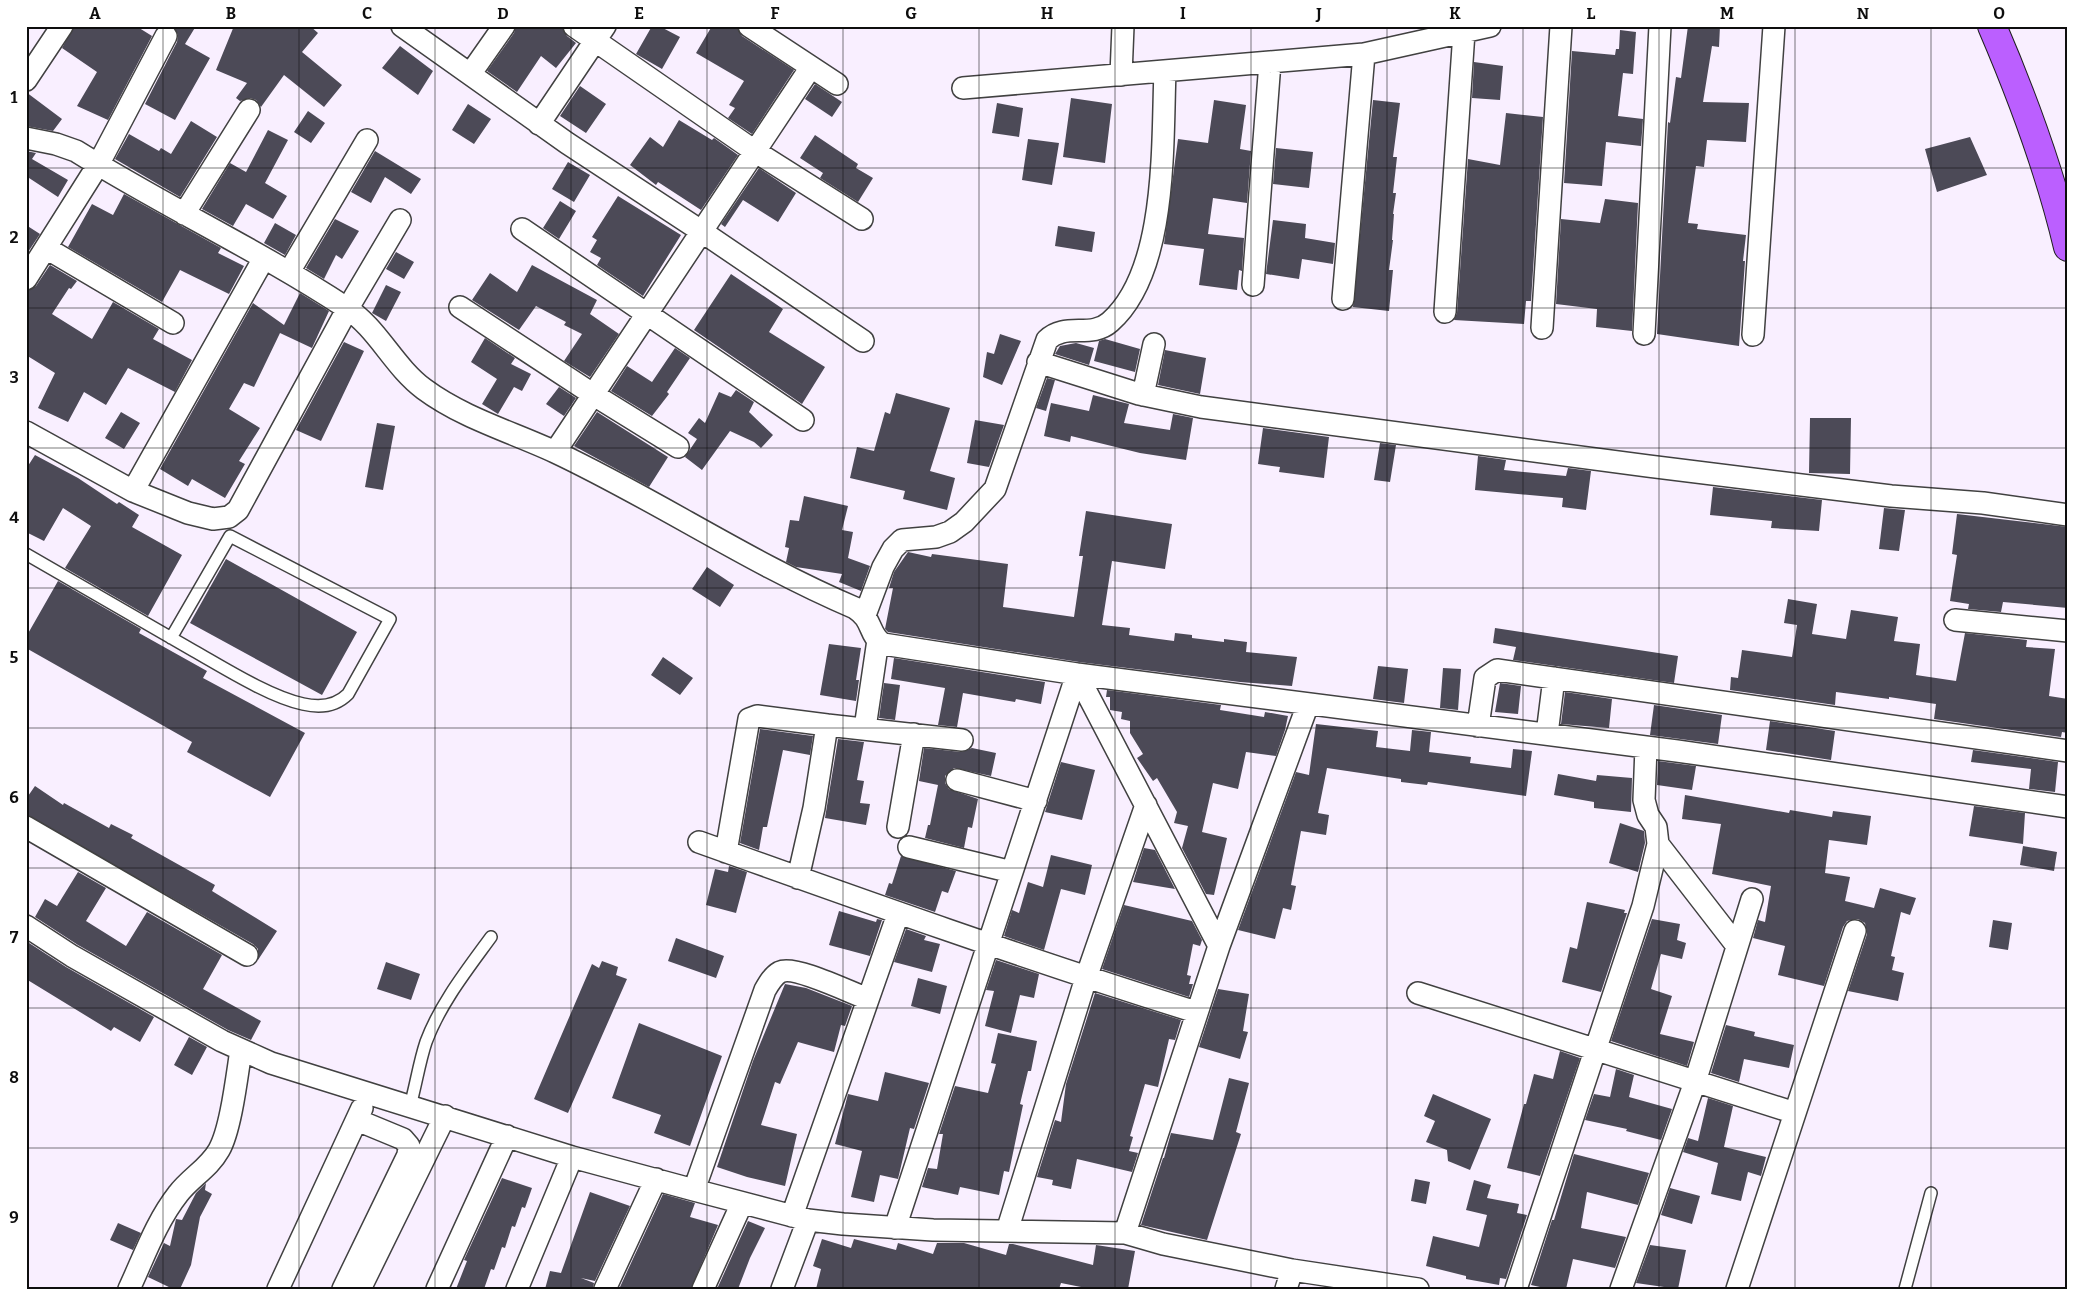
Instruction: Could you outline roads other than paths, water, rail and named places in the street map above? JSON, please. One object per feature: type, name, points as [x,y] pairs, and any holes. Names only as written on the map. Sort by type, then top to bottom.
[{"type":"main road","points":[[1992,26],[2014,76],[2054,188],[2068,248]]},
{"type":"street","points":[[26,80],[62,26]]},
{"type":"street","points":[[402,26],[471,73],[540,124],[702,231],[863,341]]},
{"type":"street","points":[[471,73],[504,26]]},
{"type":"street","points":[[574,26],[600,33],[756,152],[862,219]]},
{"type":"street","points":[[749,26],[837,84]]},
{"type":"street","points":[[1121,75],[1123,26]]},
{"type":"street","points":[[962,88],[1364,54],[1490,26]]},
{"type":"street","points":[[1542,328],[1561,26]]},
{"type":"street","points":[[1644,334],[1660,26]]},
{"type":"street","points":[[1753,335],[1774,26]]},
{"type":"street","points":[[1446,312],[1464,32]]},
{"type":"street","points":[[540,124],[600,33]]},
{"type":"street","points":[[26,279],[98,165],[166,36]]},
{"type":"street","points":[[1343,299],[1364,54]]},
{"type":"street","points":[[1253,285],[1270,62]]},
{"type":"street","points":[[555,452],[756,152],[810,67]]},
{"type":"street","points":[[865,615],[884,566],[893,549],[902,540],[936,537],[950,532],[964,522],[995,488],[1042,348],[1054,333],[1070,329],[1086,332],[1108,325],[1126,303],[1137,282],[1154,229],[1160,192],[1165,71]]},
{"type":"street","points":[[184,214],[248,110]]},
{"type":"street","points":[[26,138],[65,147],[289,272],[348,308],[370,327],[398,363],[423,388],[458,410],[555,452],[683,519],[754,560],[865,615],[878,640],[884,644],[1077,674],[1646,747],[2068,807]]},
{"type":"street","points":[[289,272],[367,140]]},
{"type":"street","points":[[29,440],[133,491],[188,514],[213,519],[229,517],[238,510],[348,308],[400,220]]},
{"type":"street","points":[[522,229],[803,420]]},
{"type":"street","points":[[46,248],[173,323]]},
{"type":"street","points":[[133,491],[264,258]]},
{"type":"street","points":[[460,307],[594,395],[678,447]]},
{"type":"street","points":[[1143,395],[1154,344]]},
{"type":"street","points":[[1038,362],[1143,395],[1201,407],[1648,466],[1891,496],[1983,503],[2068,515]]},
{"type":"street","points":[[1955,620],[2068,631]]},
{"type":"street","points":[[864,728],[878,640]]},
{"type":"street","points":[[1478,726],[1485,678],[1490,672],[1497,670],[2068,751]]},
{"type":"street","points":[[895,1228],[1077,674]]},
{"type":"street","points":[[1077,674],[1219,946]]},
{"type":"street","points":[[1547,734],[1554,678]]},
{"type":"street","points":[[1125,1233],[1196,1012],[1308,704]]},
{"type":"street","points":[[726,852],[749,719],[757,716],[962,740]]},
{"type":"street","points":[[798,878],[814,808],[827,725]]},
{"type":"street","points":[[898,827],[914,734]]},
{"type":"street","points":[[1516,1289],[1643,906],[1658,844],[1656,827],[1648,815],[1644,800],[1646,747]]},
{"type":"street","points":[[957,780],[1036,801]]},
{"type":"street","points":[[1007,1231],[1086,978],[1146,805]]},
{"type":"street","points":[[26,827],[247,955]]},
{"type":"street","points":[[699,842],[898,914],[989,943],[1086,978],[1196,1012]]},
{"type":"street","points":[[1658,844],[1737,946]]},
{"type":"street","points":[[909,847],[1012,872]]},
{"type":"street","points":[[1621,1289],[1695,1082],[1752,898]]},
{"type":"street","points":[[782,1289],[800,1218],[868,999],[898,914]]},
{"type":"street","points":[[26,926],[72,956],[214,1036],[270,1063],[572,1157],[800,1218],[895,1228],[1125,1233],[1289,1279],[1418,1289]]},
{"type":"street","points":[[1737,1289],[1854,931]]},
{"type":"street","points":[[694,1190],[765,990],[771,980],[781,972],[795,971],[868,999]]},
{"type":"street","points":[[1418,992],[1795,1113]]},
{"type":"street","points":[[129,1289],[164,1212],[179,1192],[208,1165],[220,1149],[229,1117],[241,1050]]},
{"type":"street","points":[[278,1289],[368,1094]]},
{"type":"street","points":[[360,1289],[445,1116]]},
{"type":"street","points":[[343,1289],[408,1155],[409,1146],[403,1139],[357,1120]]},
{"type":"street","points":[[437,1289],[507,1136]]},
{"type":"street","points":[[517,1289],[572,1157]]},
{"type":"street","points":[[605,1289],[656,1179]]},
{"type":"street","points":[[703,1289],[742,1202]]},
{"type":"lane","points":[[26,554],[171,638],[273,693],[302,704],[321,706],[340,702],[348,694],[390,619],[230,536],[171,638]]},
{"type":"lane","points":[[410,1106],[426,1043],[435,1023],[458,982],[491,938]]},
{"type":"lane","points":[[1905,1289],[1930,1193]]}]
